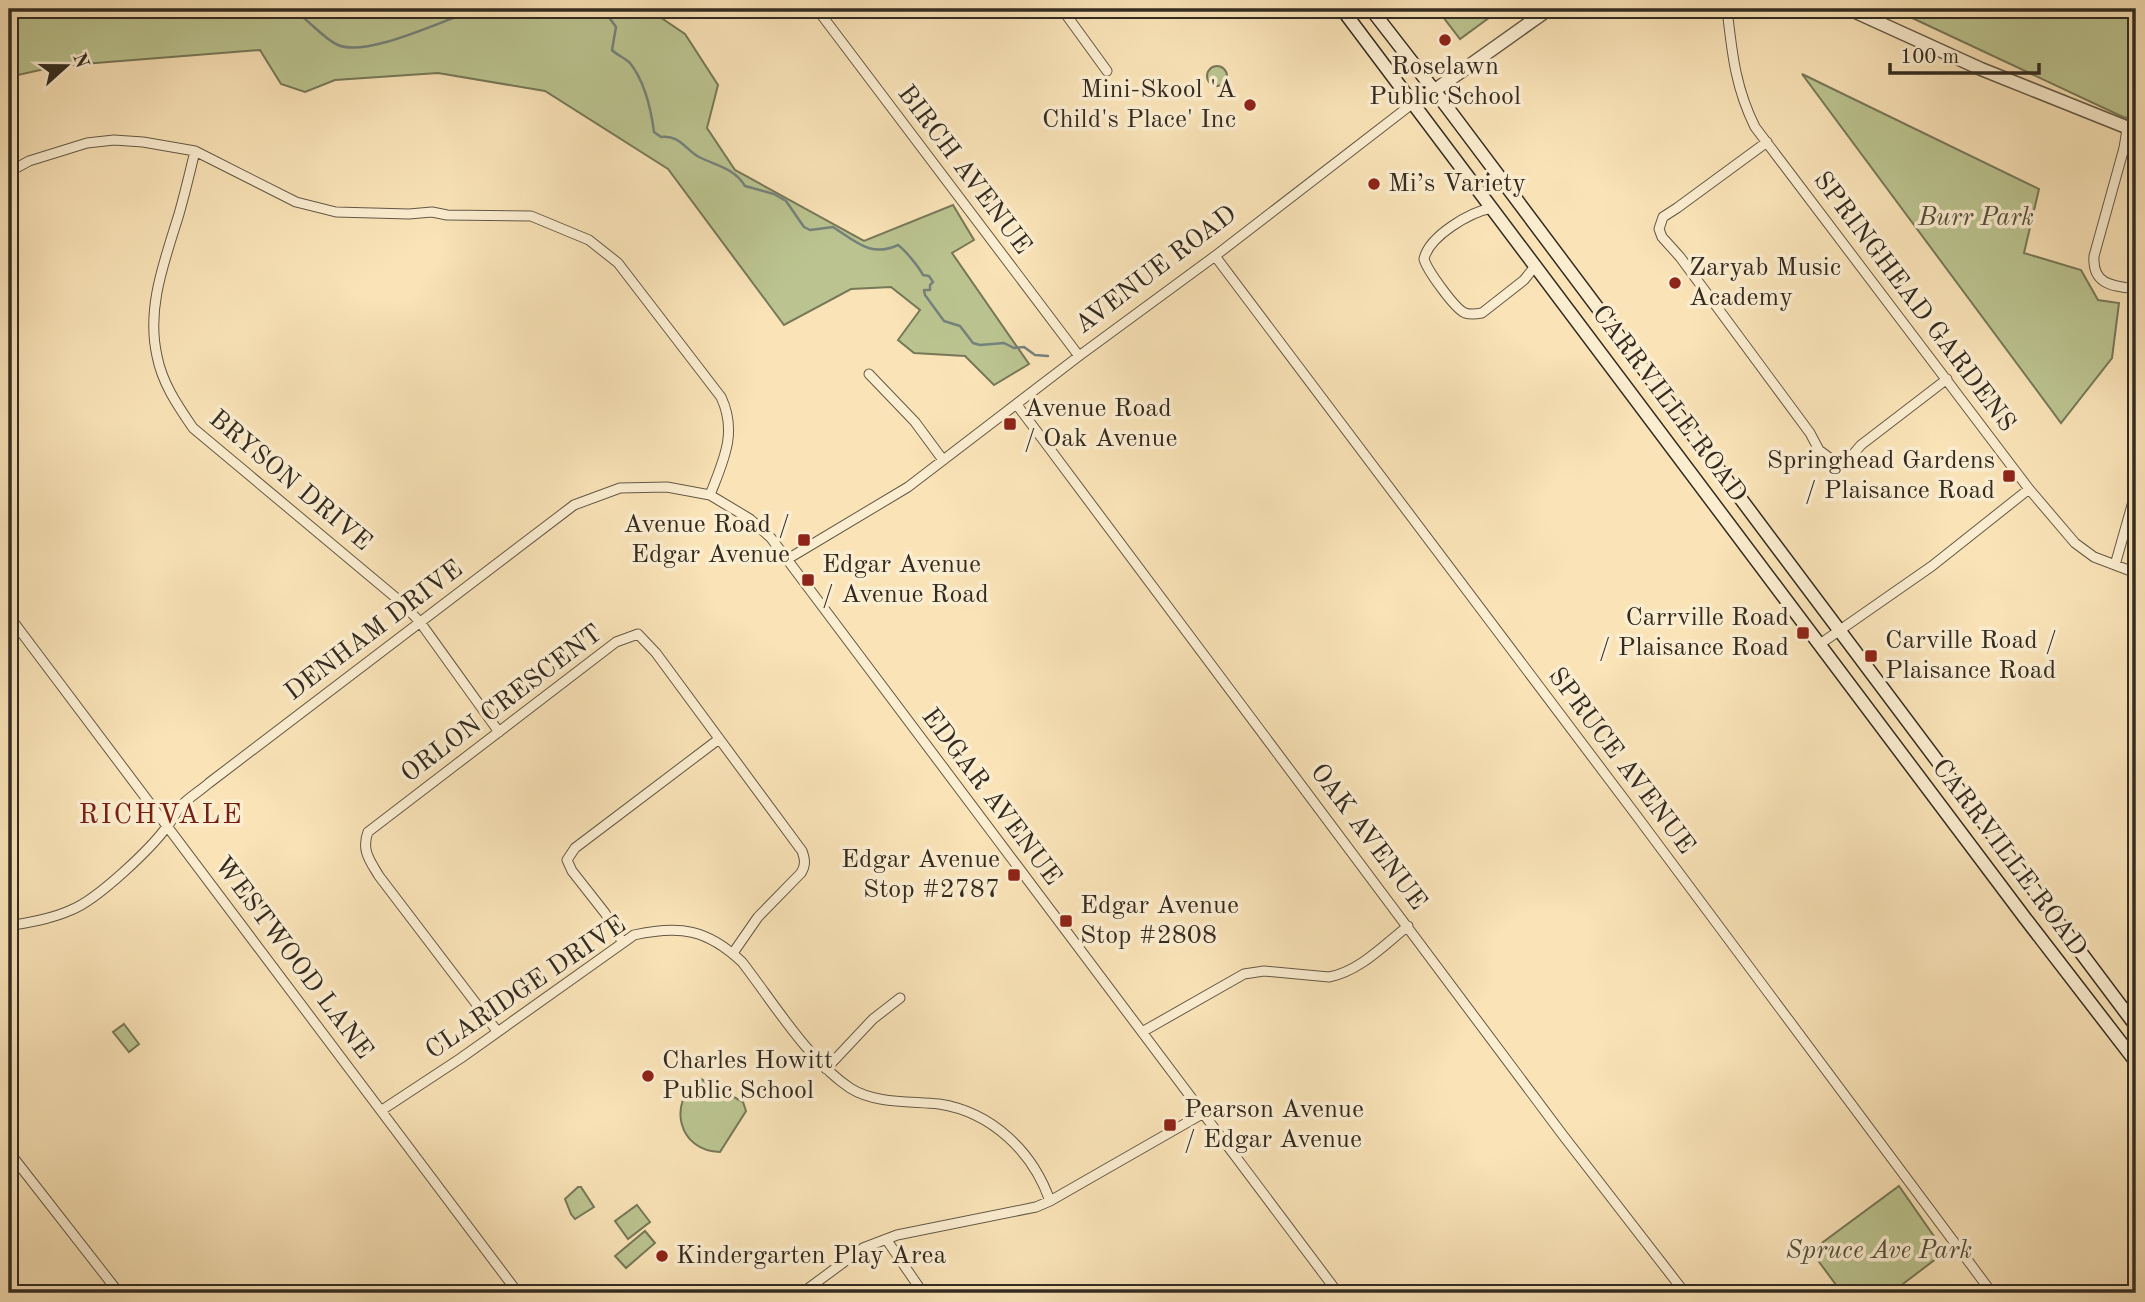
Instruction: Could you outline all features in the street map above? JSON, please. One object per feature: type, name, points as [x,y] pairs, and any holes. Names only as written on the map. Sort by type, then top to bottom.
[{"type":"main road","name":"CARRVILLE ROAD","points":[[1342,9],[2136,1062]]},
{"type":"main road","name":"CARRVILLE ROAD","points":[[1371,9],[1435,90],[2136,1026]]},
{"type":"main road","name":"AVENUE ROAD","points":[[1435,90],[1549,9]]},
{"type":"main road","points":[[1849,9],[1980,69],[2131,130]]},
{"type":"main road","points":[[1603,357],[1622,341]]},
{"type":"street","name":"BIRCH AVENUE","points":[[817,9],[1079,356]]},
{"type":"street","points":[[1062,9],[1107,71]]},
{"type":"street","name":"SPRINGHEAD GARDENS","points":[[1727,9],[1735,75],[1755,127],[2029,489],[2075,543],[2094,557],[2136,573]]},
{"type":"street","name":"AVENUE ROAD","points":[[786,560],[908,487],[1412,104],[1435,90]]},
{"type":"street","points":[[2131,130],[2094,256],[2094,266],[2097,275],[2105,283],[2136,289]]},
{"type":"street","points":[[9,172],[59,150],[114,140],[168,145],[195,151],[263,187],[314,208],[355,213],[432,212],[447,215],[531,216],[589,240],[628,274],[722,397],[729,414],[729,428],[724,456],[710,495]]},
{"type":"street","points":[[1767,142],[1666,214],[1659,229],[1661,237],[1681,257],[1810,433],[1819,450],[1835,462],[1849,459],[1861,445],[1947,379]]},
{"type":"street","name":"BRYSON DRIVE","points":[[195,151],[180,212],[160,271],[156,299],[154,343],[157,359],[177,405],[193,428],[401,602],[420,622],[499,732]]},
{"type":"street","points":[[1492,208],[1471,213],[1429,245],[1424,259],[1431,273],[1463,312],[1475,315],[1482,313],[1524,280],[1536,265]]},
{"type":"street","name":"SPRUCE AVENUE","points":[[1214,256],[1992,1293]]},
{"type":"street","points":[[869,374],[908,414],[943,460]]},
{"type":"street","name":"OAK AVENUE","points":[[1017,405],[1562,1134],[1685,1293]]},
{"type":"street","name":"DENHAM DRIVE","points":[[9,926],[37,921],[74,909],[113,881],[167,827],[179,808],[209,783],[574,505],[620,488],[667,487],[710,495],[750,519],[771,538],[786,560]]},
{"type":"street","points":[[1820,644],[1932,566],[2029,489]]},
{"type":"street","points":[[2115,565],[2136,491]]},
{"type":"street","name":"EDGAR AVENUE","points":[[786,560],[1338,1293]]},
{"type":"street","name":"WESTWOOD LANE","points":[[9,616],[518,1293]]},
{"type":"street","name":"ORLON CRESCENT","points":[[497,1031],[379,876],[364,849],[368,831],[616,642],[639,634],[656,653],[805,858],[805,867],[801,873],[758,917],[733,953]]},
{"type":"street","points":[[622,943],[605,913],[568,866],[567,860],[576,848],[719,739]]},
{"type":"street","points":[[1142,1032],[1244,974],[1264,971],[1329,977],[1338,975],[1357,967],[1408,926]]},
{"type":"street","name":"CLARIDGE DRIVE","points":[[382,1110],[461,1058],[634,935],[654,930],[681,931],[704,935],[733,953],[826,1069],[853,1090],[903,1103],[938,1104],[957,1108],[990,1122],[1018,1146],[1036,1170],[1051,1201]]},
{"type":"street","points":[[826,1069],[873,1019],[900,998]]},
{"type":"street","points":[[802,1293],[863,1248],[886,1239],[1036,1207],[1051,1201],[1202,1114]]},
{"type":"street","points":[[9,1152],[119,1293]]},
{"type":"street","points":[[886,1239],[923,1293]]},
{"type":"green space","points":[[9,9],[648,9],[685,34],[718,85],[707,128],[735,170],[864,241],[953,205],[974,240],[952,253],[1029,364],[994,385],[965,356],[914,353],[898,340],[920,310],[891,287],[851,289],[784,325],[668,169],[545,91],[438,73],[335,80],[305,92],[281,84],[260,50],[58,66],[9,77]]},
{"type":"green space","points":[[1437,9],[1501,9],[1460,39]]},
{"type":"green space","points":[[1893,9],[2136,9],[2136,120],[2123,117]]},
{"type":"green space","points":[[1217,66],[1224,69],[1227,76],[1224,83],[1217,86],[1210,83],[1207,76],[1210,69]]},
{"type":"green space","name":"Burr Park","points":[[1802,74],[2039,189],[2024,253],[2081,270],[2098,300],[2119,303],[2112,358],[2061,423]]},
{"type":"green space","points":[[124,1024],[139,1044],[129,1052],[113,1032]]},
{"type":"green space","points":[[699,1078],[743,1102],[746,1111],[720,1152],[706,1150],[694,1144],[686,1135],[682,1124],[683,1100],[689,1088]]},
{"type":"green space","name":"Spruce Ave Park","points":[[1899,1186],[1945,1252],[1891,1293],[1842,1293],[1811,1251]]},
{"type":"green space","points":[[581,1187],[594,1207],[575,1219],[565,1199]]},
{"type":"green space","points":[[637,1205],[650,1222],[628,1239],[615,1221]]},
{"type":"green space","points":[[645,1231],[655,1243],[626,1268],[615,1256]]},
{"type":"waterway","points":[[291,9],[332,42],[351,48],[387,42],[478,9]]},
{"type":"waterway","points":[[587,9],[608,16],[616,27],[612,50],[630,63],[640,79],[654,132],[661,137],[678,140],[699,157],[730,171],[745,186],[774,194],[786,201],[804,227],[810,230],[833,227],[871,249],[888,249],[898,245],[923,275],[929,276],[933,282],[930,290],[924,290],[925,295],[944,321],[960,326],[973,343],[1004,343],[1014,348],[1024,347],[1035,355],[1048,356]]},
{"type":"place","name":"Roselawn Public School","points":[[1445,40]]},
{"type":"place","name":"Mini-Skool 'A Child's Place' Inc","points":[[1250,105]]},
{"type":"place","name":"Mi’s Variety","points":[[1374,184]]},
{"type":"place","name":"Zaryab Music Academy","points":[[1675,283]]},
{"type":"place","name":"Avenue Road / Oak Avenue","points":[[1010,424]]},
{"type":"place","name":"Springhead Gardens / Plaisance Road","points":[[2009,476]]},
{"type":"place","name":"Avenue Road / Edgar Avenue","points":[[804,540]]},
{"type":"place","name":"Edgar Avenue / Avenue Road","points":[[808,580]]},
{"type":"place","name":"Carrville Road / Plaisance Road","points":[[1803,633]]},
{"type":"place","name":"Carville Road / Plaisance Road","points":[[1871,656]]},
{"type":"place","name":"Edgar Avenue Stop #2787","points":[[1014,875]]},
{"type":"place","name":"Edgar Avenue Stop #2808","points":[[1066,921]]},
{"type":"place","name":"Charles Howitt Public School","points":[[648,1076]]},
{"type":"place","name":"Pearson Avenue / Edgar Avenue","points":[[1170,1125]]},
{"type":"place","name":"Kindergarten Play Area","points":[[662,1256]]},
{"type":"district","name":"RICHVALE","points":[[161,816]]}]
